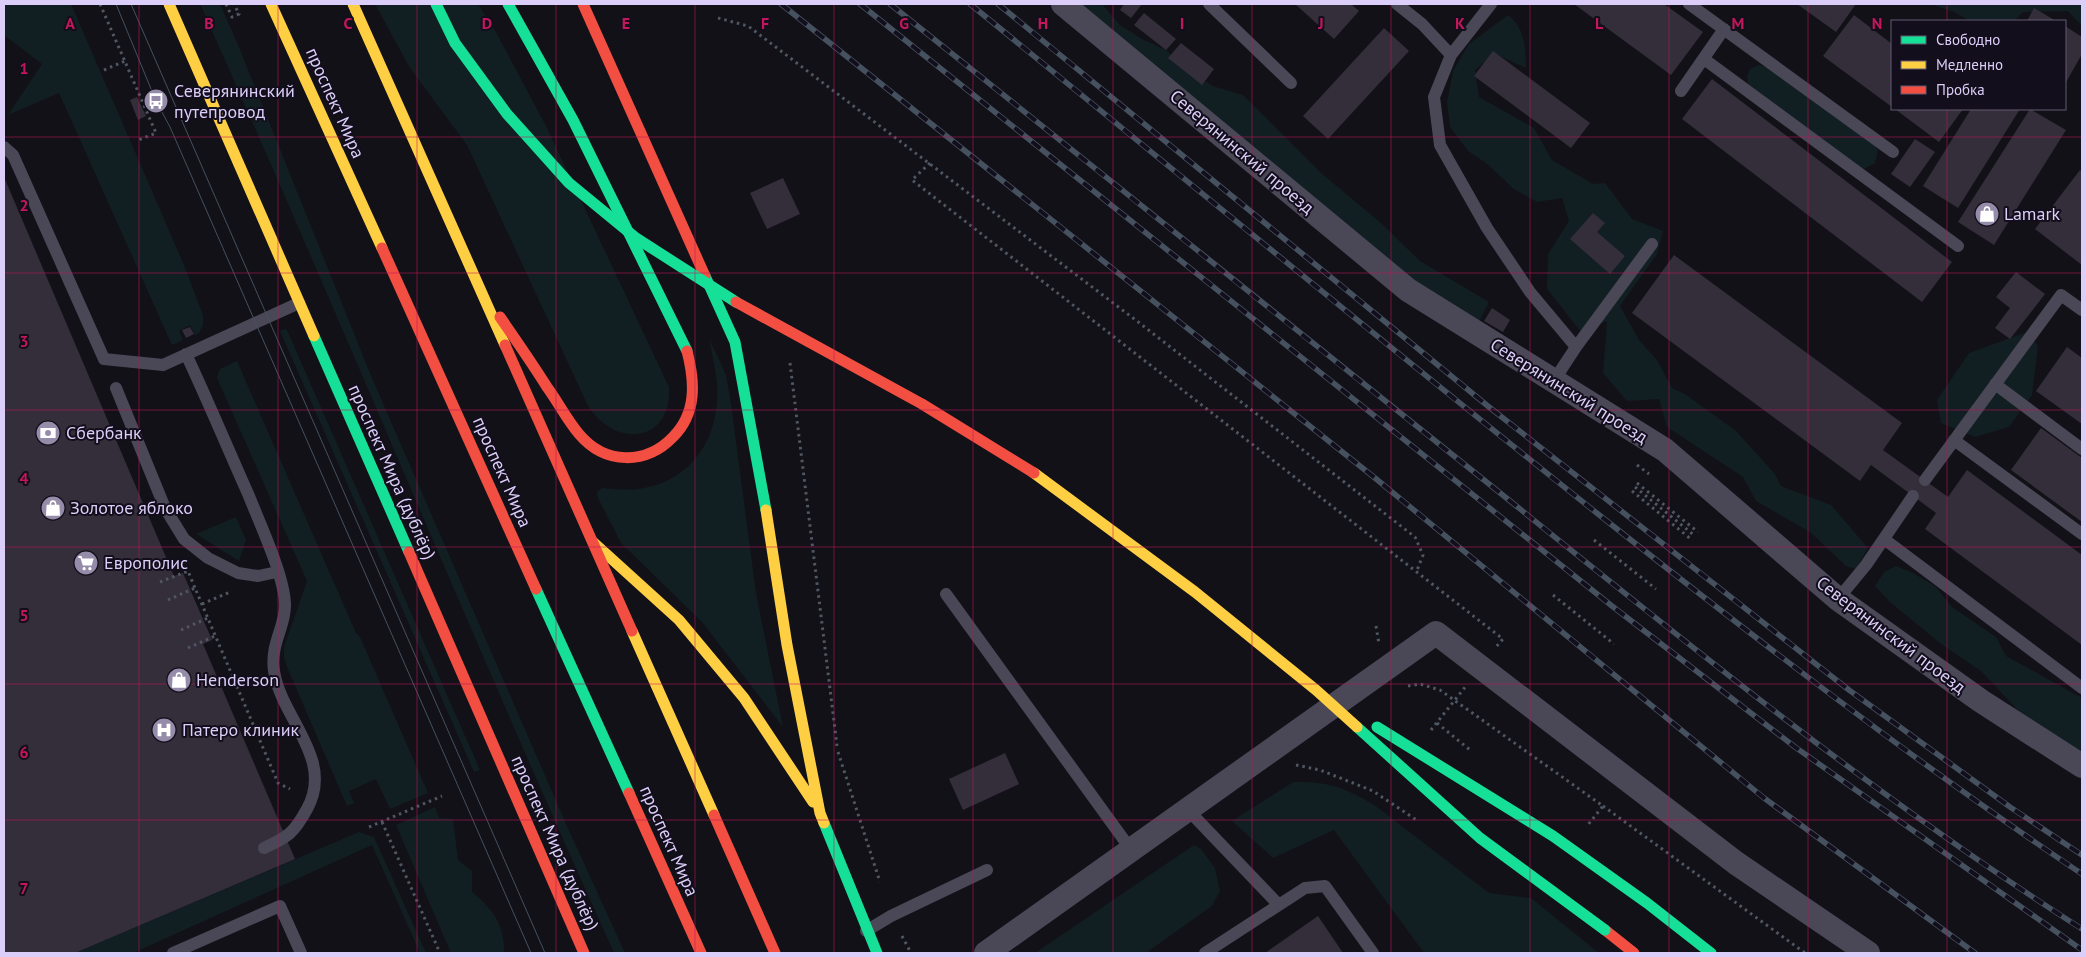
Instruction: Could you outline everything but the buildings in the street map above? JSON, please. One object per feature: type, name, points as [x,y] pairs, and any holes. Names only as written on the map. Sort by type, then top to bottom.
[{"type":"main road","name":"проспект Мира (дублёр)","points":[[169,4],[584,953]]},
{"type":"main road","name":"проспект Мира","points":[[271,4],[701,953]]},
{"type":"main road","points":[[353,4],[775,953]]},
{"type":"main road","points":[[436,4],[455,43],[507,114],[569,183],[636,238],[757,315],[922,404],[1043,478],[1195,592],[1316,690],[1480,838],[1634,953]]},
{"type":"main road","points":[[480,287],[580,436],[598,450],[614,457],[630,459],[647,455],[670,442],[681,431],[690,410],[694,393],[692,369],[687,351],[573,120],[508,4]]},
{"type":"main road","points":[[583,4],[735,342],[763,488],[787,645],[820,813],[876,953]]},
{"type":"main road","points":[[593,542],[679,620],[744,698],[820,813]]},
{"type":"main road","points":[[1316,690],[1553,836],[1647,903],[1711,953]]},
{"type":"street","name":"Северянинский проезд","points":[[1063,4],[1408,290],[1665,450],[1838,599],[1981,701],[2082,766]]},
{"type":"street","points":[[986,953],[1189,811],[1436,633],[1736,863],[1857,949]]},
{"type":"lane","points":[[1209,4],[1291,83]]},
{"type":"lane","points":[[1398,4],[1422,24],[1451,55]]},
{"type":"lane","points":[[1491,4],[1451,55],[1434,97],[1440,145],[1487,228],[1530,292],[1576,347]]},
{"type":"lane","points":[[1689,4],[1893,152]]},
{"type":"lane","points":[[1681,91],[1724,30]]},
{"type":"lane","points":[[1704,59],[1958,246]]},
{"type":"lane","points":[[4,148],[13,155],[104,359],[163,365],[299,303]]},
{"type":"lane","points":[[1553,382],[1576,347],[1652,244]]},
{"type":"lane","points":[[1925,480],[2061,295],[2082,310]]},
{"type":"lane","points":[[186,354],[266,537],[285,605],[273,652],[274,672],[301,731],[316,774],[312,800],[300,822],[288,836],[264,848]]},
{"type":"lane","points":[[1995,384],[2082,449]]},
{"type":"lane","points":[[116,388],[165,508],[184,539],[208,558],[238,573],[258,576],[276,572]]},
{"type":"lane","points":[[1954,440],[2082,534]]},
{"type":"lane","points":[[1838,599],[1884,539],[1913,496]]},
{"type":"lane","points":[[1884,539],[2082,688]]},
{"type":"lane","points":[[946,594],[1132,851]]},
{"type":"lane","points":[[1189,811],[1278,904]]},
{"type":"lane","points":[[866,931],[891,916],[986,870]]},
{"type":"lane","points":[[1206,953],[1305,888],[1325,886],[1373,953]]},
{"type":"lane","points":[[173,953],[280,906],[301,953]]},
{"type":"path","points":[[100,4],[156,133],[136,142]]},
{"type":"path","points":[[226,4],[232,18],[239,14],[234,4]]},
{"type":"path","points":[[718,18],[748,26],[930,163],[1415,537],[1423,555],[1416,573]]},
{"type":"path","points":[[104,70],[125,61]]},
{"type":"path","points":[[930,163],[912,180],[1503,639],[1425,738]]},
{"type":"path","points":[[790,362],[838,752],[891,916],[911,953]]},
{"type":"path","points":[[1632,491],[1695,536],[1636,485]]},
{"type":"path","points":[[1594,540],[1656,589]]},
{"type":"path","points":[[160,582],[188,571],[278,783],[290,789]]},
{"type":"path","points":[[168,600],[195,588]]},
{"type":"path","points":[[1552,594],[1614,644]]},
{"type":"path","points":[[180,630],[208,618]]},
{"type":"path","points":[[1376,626],[1380,647]]},
{"type":"path","points":[[188,648],[216,636]]},
{"type":"path","points":[[1404,686],[1420,684],[1440,690],[1455,700]]},
{"type":"path","points":[[370,827],[442,796]]},
{"type":"path","points":[[1603,806],[1805,953]]},
{"type":"path","points":[[382,822],[440,953]]},
{"type":"shaded area","points":[[4,4],[71,4],[184,265],[203,315],[203,325],[199,333],[195,335],[190,325],[179,331],[183,340],[172,345],[59,93],[8,115],[42,64],[4,35]]},
{"type":"shaded area","points":[[200,4],[220,4],[372,378],[567,826],[625,953],[614,953],[561,835]]},
{"type":"shaded area","points":[[375,4],[478,4],[496,32],[547,128],[669,387],[668,406],[662,420],[652,429],[640,434],[627,434],[613,429],[600,420],[588,406],[467,145],[410,68]]},
{"type":"shaded area","points":[[1077,4],[1102,4],[1120,25],[1142,39],[1166,50],[1191,72],[1213,86],[1243,95],[1320,172],[1381,223],[1420,261],[1489,302],[1479,322],[1482,343]]},
{"type":"shaded area","points":[[1930,4],[2082,4],[2082,26],[2068,11],[2023,12],[2015,20],[1968,20],[1954,12]]},
{"type":"shaded area","points":[[1508,15],[1514,20],[1521,32],[1526,53],[1526,68],[1495,54],[1475,70],[1479,97],[1534,128],[1552,160],[1593,184],[1605,183],[1632,219],[1663,231],[1657,254],[1620,306],[1639,340],[1657,360],[1672,388],[1685,394],[1736,431],[1775,474],[1781,486],[1831,505],[1868,548],[1856,569],[1846,566],[1810,532],[1756,501],[1743,477],[1667,427],[1659,399],[1627,401],[1603,373],[1607,321],[1581,332],[1547,289],[1548,254],[1569,221],[1562,198],[1537,202],[1514,189],[1486,163],[1468,151],[1450,127],[1447,102],[1453,71],[1469,44]]},
{"type":"shaded area","points":[[1759,65],[1772,69],[1871,141],[1878,150],[1875,163],[1864,169],[1853,165],[1749,87],[1747,77],[1750,69]]},
{"type":"shaded area","points":[[285,329],[480,770],[474,772],[280,331]]},
{"type":"shaded area","points":[[2027,332],[2038,346],[2032,395],[2009,427],[1975,437],[1941,423],[1937,400],[1969,353]]},
{"type":"shaded area","points":[[709,338],[726,375],[756,593],[783,727],[702,622],[621,543],[598,498],[597,492],[602,488],[623,490],[644,488],[662,483],[677,475],[691,464],[701,451],[709,436],[717,401],[717,383]]},
{"type":"shaded area","points":[[237,361],[428,793],[390,809],[376,779],[349,791],[354,803],[347,806],[287,667],[284,647],[307,581],[217,378],[220,369]]},
{"type":"shaded area","points":[[236,517],[246,540],[239,561],[196,534]]},
{"type":"shaded area","points":[[1896,566],[1913,573],[1935,586],[1952,607],[1996,637],[2006,656],[2082,698],[2082,753],[2048,742],[1981,671],[1941,644],[1890,602],[1875,586],[1884,572]]},
{"type":"shaded area","points":[[1293,782],[1335,786],[1373,804],[1489,893],[1531,898],[1599,953],[1424,953],[1334,830],[1273,858],[1232,821]]},
{"type":"shaded area","points":[[435,807],[439,818],[453,819],[458,860],[472,871],[472,892],[492,911],[500,926],[504,953],[451,953],[396,825]]},
{"type":"shaded area","points":[[359,832],[374,837],[426,953],[420,953],[372,845],[133,953],[75,953]]},
{"type":"shaded area","points":[[1194,845],[1201,849],[1215,868],[1220,891],[1212,906],[1146,953],[1035,953]]},
{"type":"tram line","points":[[116,4],[156,101],[170,127],[531,953]]},
{"type":"tram line","points":[[131,4],[545,953]]},
{"type":"railway","points":[[781,4],[1375,478],[1764,798],[1975,953]]},
{"type":"railway","points":[[860,4],[1612,606],[1795,747],[2082,950]]},
{"type":"railway","points":[[890,4],[1782,717],[1930,826],[2082,929]]},
{"type":"railway","points":[[970,4],[1440,387],[1657,561],[1897,744],[2082,874]]},
{"type":"railway","points":[[998,4],[1489,407],[1849,690],[2010,807],[2082,855]]},
{"type":"traffic: fast","points":[[436,4],[455,43],[507,114],[569,183],[636,238],[736,302]]},
{"type":"traffic: fast","points":[[508,4],[573,120],[687,351]]},
{"type":"traffic: fast","points":[[705,276],[735,342],[766,510]]},
{"type":"traffic: fast","points":[[314,336],[409,552]]},
{"type":"traffic: fast","points":[[536,589],[629,793]]},
{"type":"traffic: fast","points":[[1357,727],[1480,838],[1605,930]]},
{"type":"traffic: fast","points":[[1377,727],[1553,836],[1647,903],[1711,953]]},
{"type":"traffic: fast","points":[[824,823],[877,953]]},
{"type":"traffic: slow","points":[[169,4],[314,336]]},
{"type":"traffic: slow","points":[[271,4],[382,248]]},
{"type":"traffic: slow","points":[[353,4],[505,345]]},
{"type":"traffic: slow","points":[[1034,473],[1195,592],[1316,690],[1357,727]]},
{"type":"traffic: slow","points":[[766,510],[787,645],[820,813],[824,823]]},
{"type":"traffic: slow","points":[[593,542],[679,620],[744,698],[813,802]]},
{"type":"traffic: slow","points":[[632,631],[714,815]]},
{"type":"traffic: jam","points":[[583,4],[705,276]]},
{"type":"traffic: jam","points":[[382,248],[536,589]]},
{"type":"traffic: jam","points":[[736,302],[922,404],[1034,473]]},
{"type":"traffic: jam","points":[[500,317],[570,423],[589,444],[613,456],[626,458],[651,453],[673,437],[681,428],[692,397],[692,374],[687,351]]},
{"type":"traffic: jam","points":[[505,345],[632,631]]},
{"type":"traffic: jam","points":[[409,552],[584,953]]},
{"type":"traffic: jam","points":[[629,793],[701,953]]},
{"type":"traffic: jam","points":[[714,815],[775,953]]},
{"type":"traffic: jam","points":[[1605,930],[1634,953]]},
{"type":"place","name":"Северянинский путепровод","points":[[156,101]]},
{"type":"place","name":"Lamark","points":[[1987,214]]},
{"type":"place","name":"Сбербанк","points":[[48,433]]},
{"type":"place","name":"Золотое яблоко","points":[[53,508]]},
{"type":"place","name":"Европолис","points":[[86,563]]},
{"type":"place","name":"Henderson","points":[[179,680]]},
{"type":"place","name":"Патеро клиник","points":[[164,730]]}]
